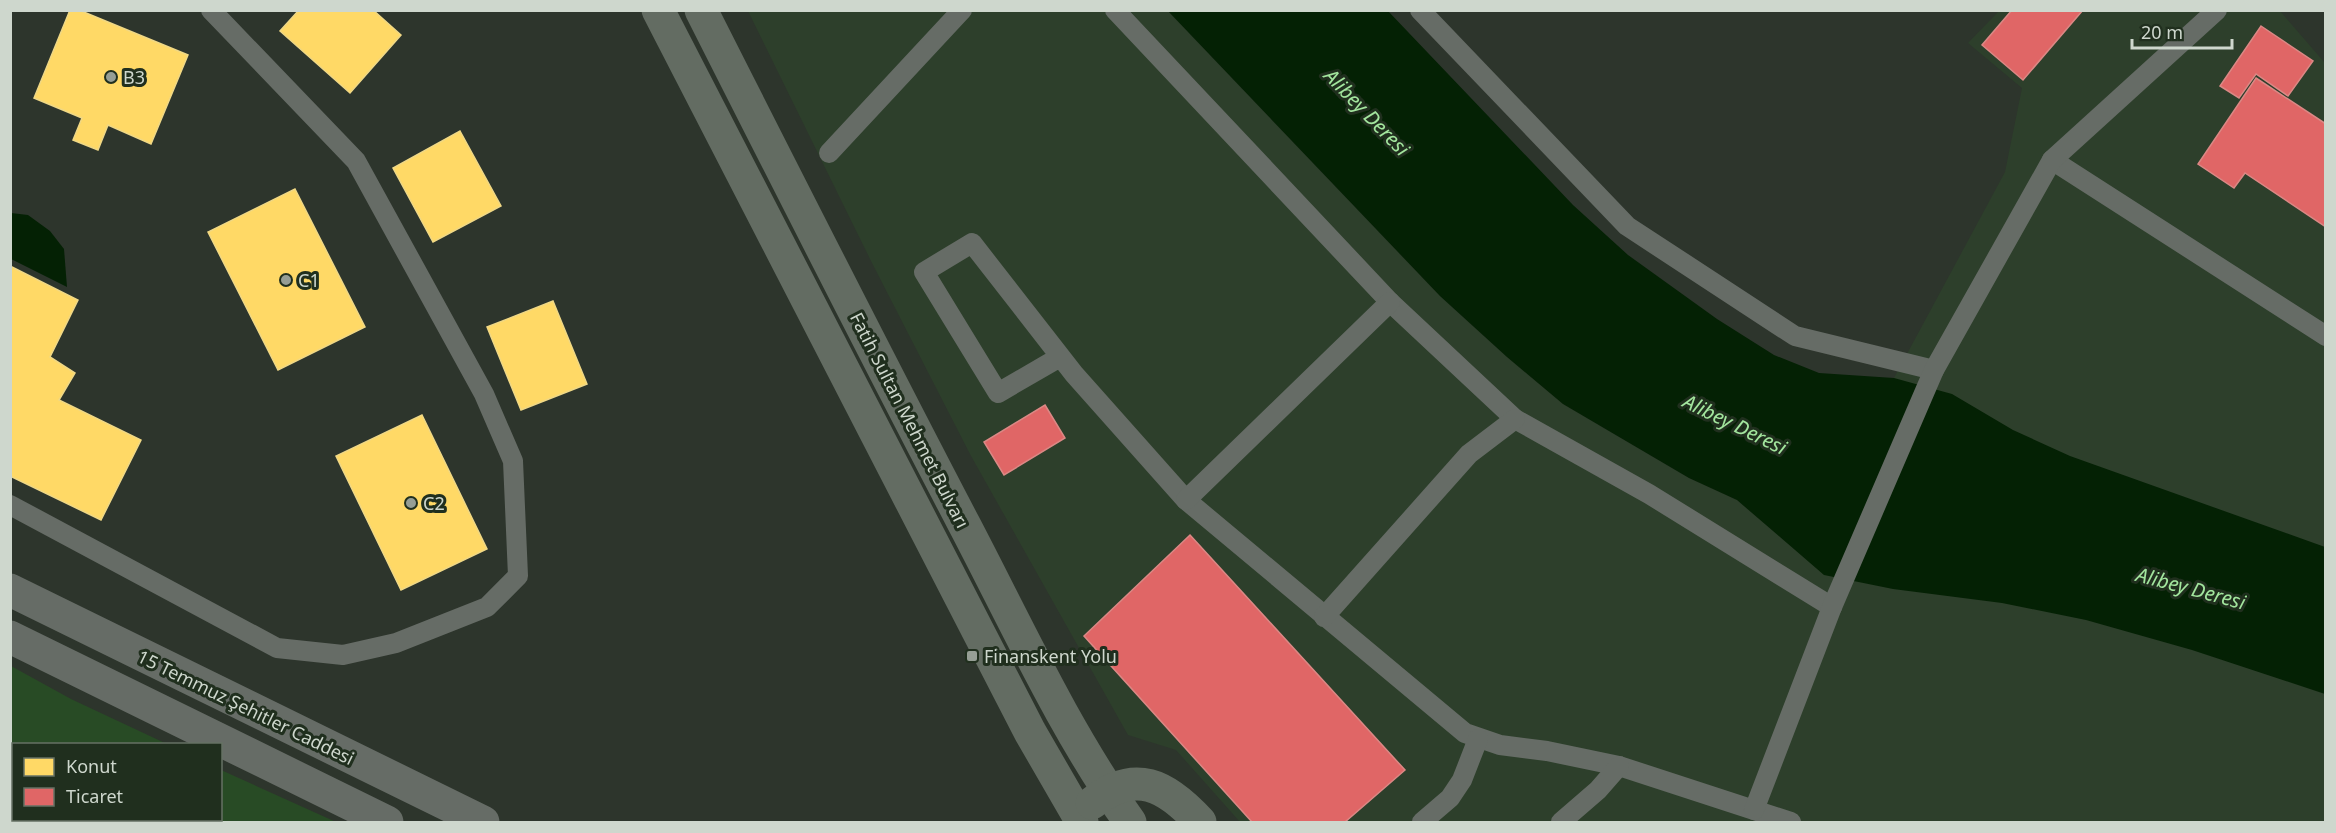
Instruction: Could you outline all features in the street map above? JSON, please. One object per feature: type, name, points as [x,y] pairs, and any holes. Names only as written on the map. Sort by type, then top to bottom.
[{"type":"main road","name":"Fatih Sultan Mehmet Bulvarı","points":[[658,10],[1030,732],[1079,821]]},
{"type":"main road","name":"Fatih Sultan Mehmet Bulvarı","points":[[701,10],[862,328],[1019,630],[1107,790],[1130,822]]},
{"type":"main road","name":"15 Temmuz Şehitler Caddesi","points":[[10,590],[483,822]]},
{"type":"main road","points":[[10,637],[387,822]]},
{"type":"main road","points":[[1079,821],[1088,807],[1107,790],[1135,783],[1164,789],[1200,822]]},
{"type":"lane","points":[[10,505],[278,648],[343,655],[396,643],[487,607],[518,576],[513,461],[484,394],[357,160],[211,10]]},
{"type":"lane","points":[[829,153],[962,10]]},
{"type":"lane","points":[[1115,10],[1390,302],[1515,418],[1649,494],[1832,607]]},
{"type":"lane","points":[[1420,10],[1627,226],[1795,336],[1934,370]]},
{"type":"lane","points":[[1754,810],[1832,607],[1934,370],[2052,160],[2217,10]]},
{"type":"lane","points":[[2052,160],[2325,336]]},
{"type":"lane","points":[[1060,357],[998,393],[924,272],[972,243],[1060,357],[1186,500],[1465,733],[1478,739],[1619,766],[1791,822]]},
{"type":"lane","points":[[1186,500],[1390,302]]},
{"type":"lane","points":[[1324,617],[1469,454],[1515,418]]},
{"type":"lane","points":[[1422,822],[1450,798],[1462,780],[1478,739]]},
{"type":"lane","points":[[1561,822],[1598,790],[1619,766]]},
{"type":"shaded area","points":[[748,11],[1168,11],[1440,296],[1507,357],[1563,404],[1689,478],[1737,500],[1825,575],[1894,378],[2005,172],[2022,88],[1968,43],[1999,11],[2280,11],[2325,63],[2325,822],[1240,822],[1176,750],[1128,735],[971,456],[871,261]]},
{"type":"shaded area","points":[[11,666],[71,699],[165,743],[12,743],[11,817]]},
{"type":"shaded area","points":[[222,770],[336,822],[26,821],[222,821]]},
{"type":"water","name":"Alibey Deresi","points":[[1168,11],[1388,11],[1573,205],[1628,255],[1717,319],[1774,355],[1819,373],[1894,378],[1952,394],[2013,430],[2070,456],[2325,547],[2325,694],[2192,650],[2086,620],[2002,603],[1893,589],[1824,575],[1737,500],[1689,478],[1563,404],[1507,357],[1440,296]]},
{"type":"water","points":[[11,213],[28,215],[50,231],[64,249],[67,287],[11,259]]},
{"type":"building: Konut","name":"B3","points":[[70,10],[79,10],[188,55],[151,144],[108,125],[98,150],[73,140],[82,118],[34,98]]},
{"type":"building: Konut","points":[[299,10],[373,10],[401,35],[350,93],[280,31]]},
{"type":"building: Konut","points":[[460,131],[501,206],[433,242],[393,168]]},
{"type":"building: Konut","name":"C1","points":[[295,189],[365,327],[278,370],[208,232]]},
{"type":"building: Konut","points":[[10,266],[78,300],[50,357],[75,373],[59,400],[141,440],[101,520],[10,476]]},
{"type":"building: Konut","points":[[553,301],[587,384],[521,410],[487,327]]},
{"type":"building: Konut","name":"C2","points":[[422,415],[487,549],[401,590],[336,456]]},
{"type":"building: Ticaret","points":[[2012,10],[2083,10],[2023,80],[1982,45]]},
{"type":"building: Ticaret","points":[[2261,26],[2313,61],[2288,96],[2256,74],[2239,98],[2220,86]]},
{"type":"building: Ticaret","points":[[2256,78],[2326,124],[2326,227],[2245,173],[2234,188],[2198,164]]},
{"type":"building: Ticaret","points":[[1045,405],[1065,438],[1004,475],[984,442]]},
{"type":"building: Ticaret","points":[[1190,535],[1405,770],[1345,822],[1252,822],[1084,636]]},
{"type":"place","name":"B3","points":[[111,77]]},
{"type":"place","name":"C1","points":[[286,280]]},
{"type":"place","name":"C2","points":[[411,503]]},
{"type":"place","name":"Finanskent Yolu","points":[[972,656]]}]
